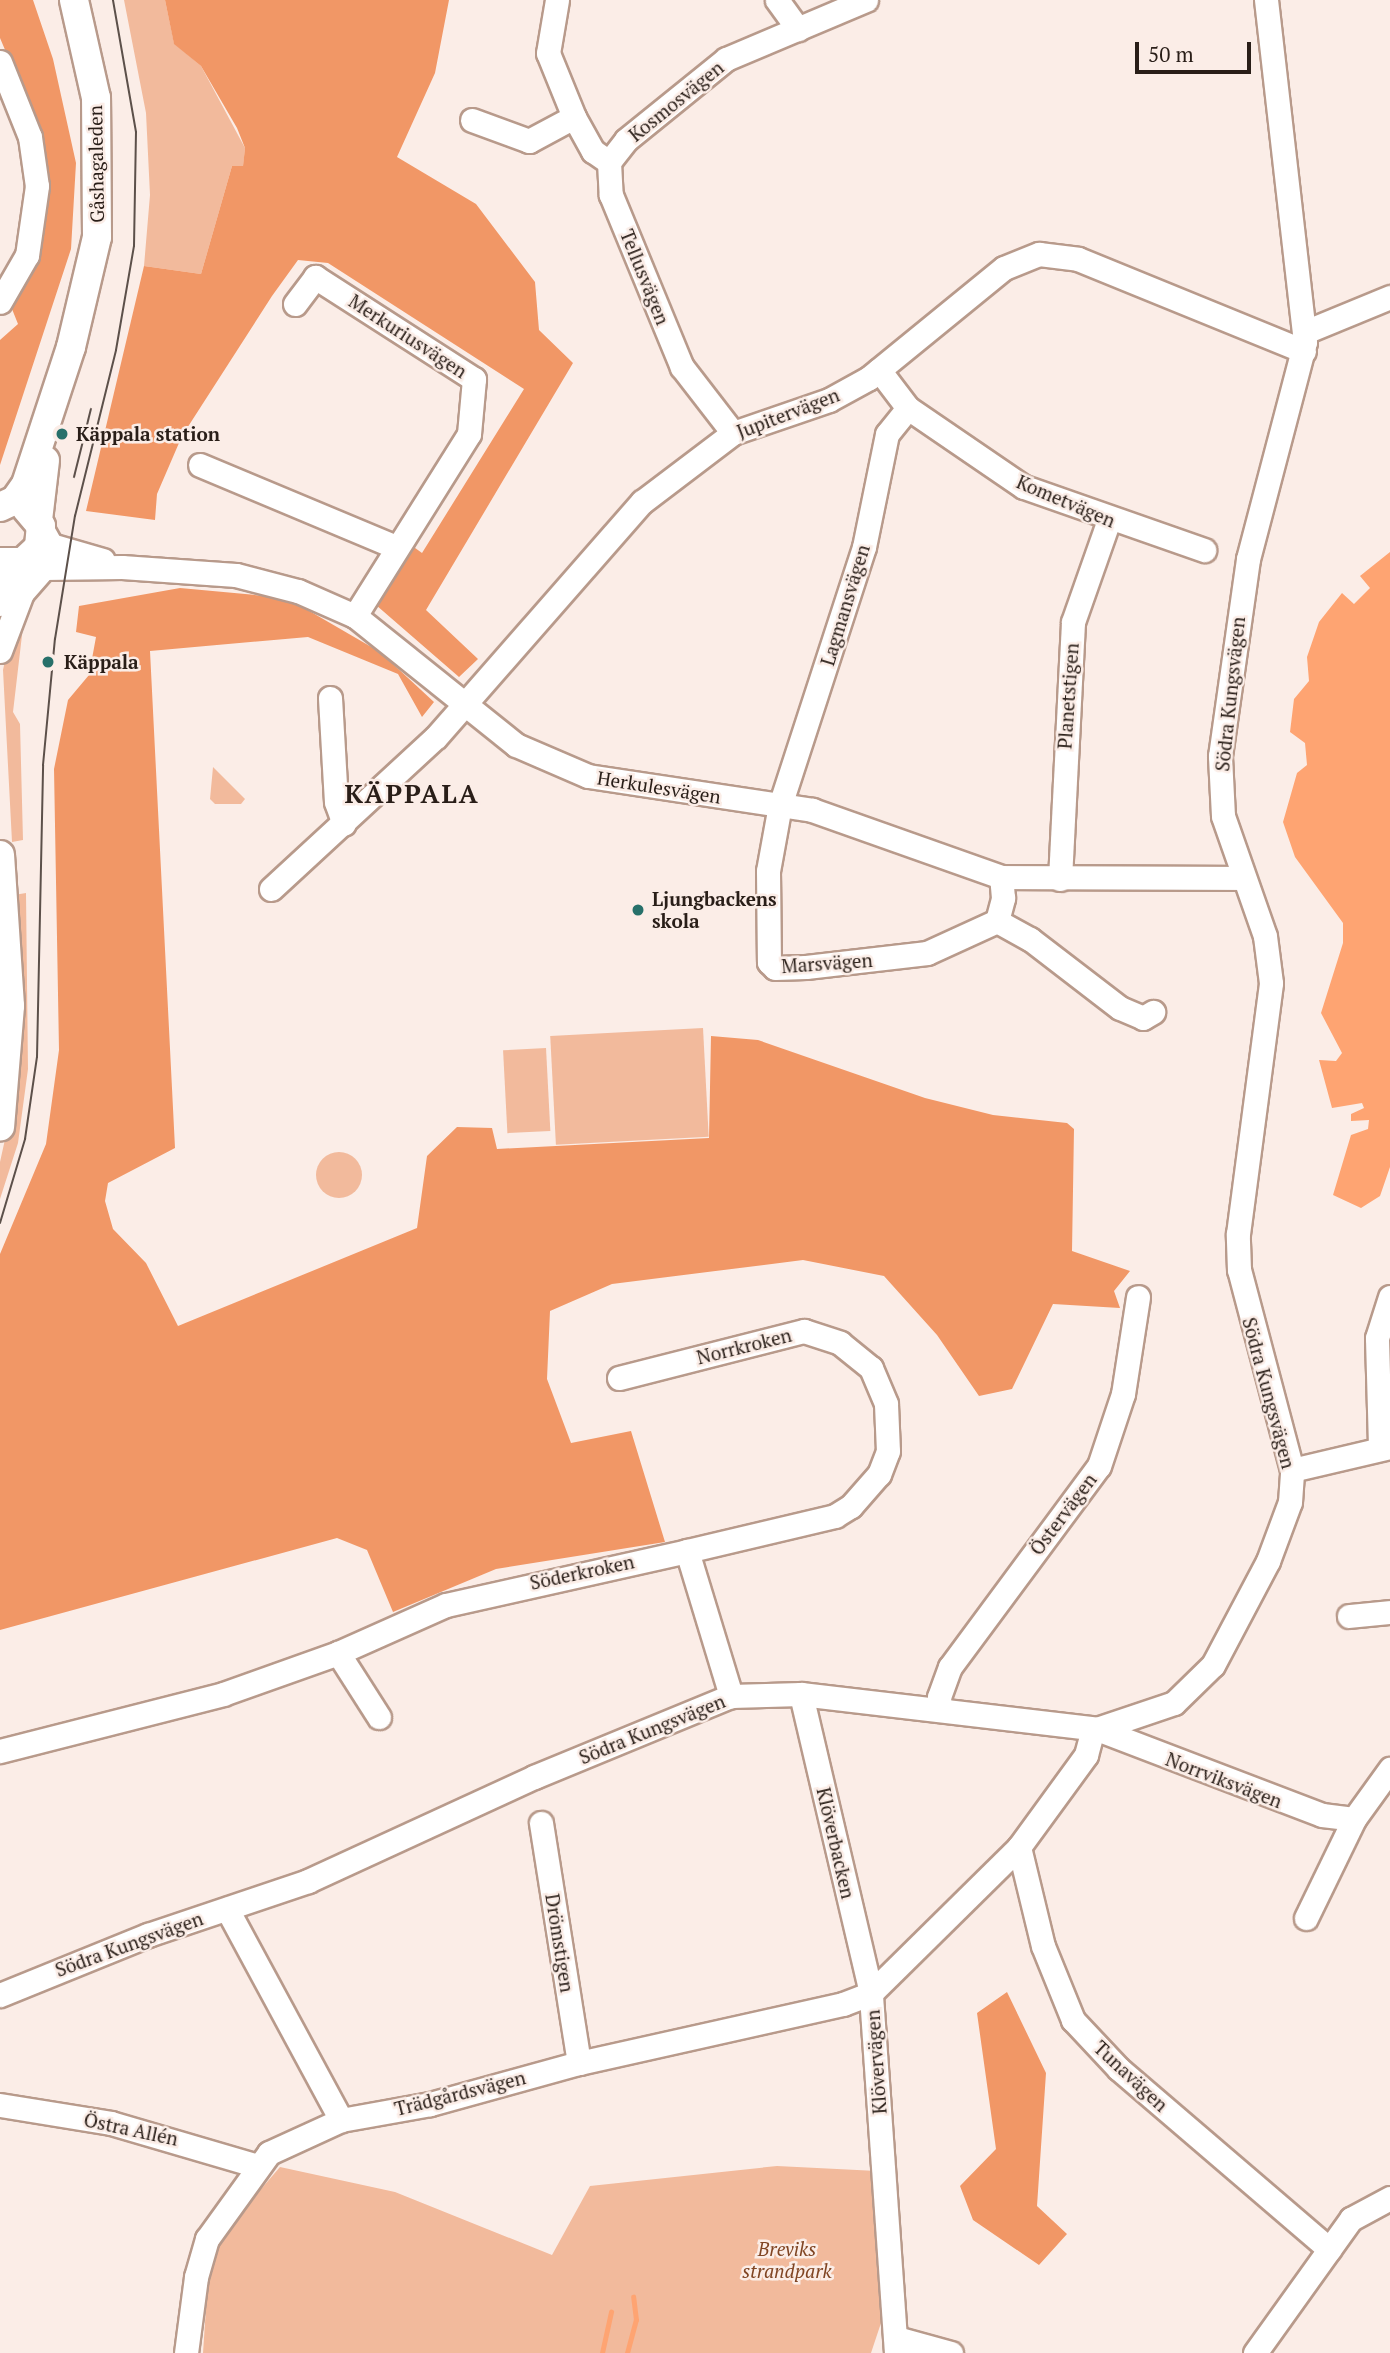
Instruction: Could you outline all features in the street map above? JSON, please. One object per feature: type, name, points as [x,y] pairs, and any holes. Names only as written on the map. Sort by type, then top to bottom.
[{"type":"main road","name":"Gåshagaleden","points":[[3,506],[26,484],[87,289],[100,193],[96,98],[74,0]]},
{"type":"main road","name":"Gåshagaleden","points":[[0,602],[22,564],[39,547],[51,409]]},
{"type":"main road","name":"Gåshagaleden","points":[[3,506],[26,508],[40,524]]},
{"type":"main road","points":[[0,855],[10,1006],[0,1127]]},
{"type":"street","points":[[557,0],[548,53],[574,117],[593,151],[609,162]]},
{"type":"street","points":[[776,0],[798,29]]},
{"type":"street","name":"Kosmosvägen","points":[[609,162],[626,140],[716,66],[866,0]]},
{"type":"street","name":"Södra Kungsvägen","points":[[0,1995],[308,1881],[534,1777],[731,1696],[801,1694],[1095,1729],[1174,1703],[1213,1665],[1268,1561],[1290,1502],[1292,1470],[1239,1270],[1238,1234],[1271,983],[1265,936],[1223,816],[1224,712],[1248,559],[1304,342],[1266,0]]},
{"type":"street","points":[[0,62],[30,137],[37,186],[27,255],[0,302]]},
{"type":"street","points":[[472,120],[529,141],[574,117]]},
{"type":"street","name":"Tellusvägen","points":[[609,162],[611,195],[682,367],[733,433]]},
{"type":"street","name":"Jupitervägen","points":[[271,889],[344,824],[466,706],[642,502],[733,433],[829,400],[879,370],[978,285],[1039,254],[1116,271],[1284,348],[1304,342]]},
{"type":"street","name":"Merkuriusvägen","points":[[295,304],[316,277],[474,379],[468,434],[355,617]]},
{"type":"street","points":[[1304,342],[1390,297]]},
{"type":"street","name":"Kometvägen","points":[[879,370],[908,408],[1024,487],[1109,520],[1204,550]]},
{"type":"street","name":"Lagmansvägen","points":[[780,805],[864,547],[887,434],[908,408]]},
{"type":"street","points":[[200,465],[396,547]]},
{"type":"street","name":"Planetstigen","points":[[1060,879],[1073,621],[1109,520]]},
{"type":"street","name":"Herkulesvägen","points":[[40,524],[51,545],[122,567]]},
{"type":"street","points":[[0,651],[22,593],[22,564]]},
{"type":"street","name":"Herkulesvägen","points":[[22,564],[122,567],[250,578],[298,591],[355,617],[516,745],[565,769],[834,816],[955,865],[1001,877],[1243,878]]},
{"type":"street","points":[[330,698],[336,802],[344,824]]},
{"type":"street","name":"Marsvägen","points":[[780,805],[766,898],[772,966],[920,955],[997,921]]},
{"type":"street","points":[[1001,877],[1003,898],[997,921],[1030,939],[1120,1008],[1143,1018],[1153,1012]]},
{"type":"street","name":"Östervägen","points":[[940,1709],[939,1697],[950,1667],[1099,1466],[1123,1394],[1138,1297]]},
{"type":"street","points":[[1292,1470],[1385,1447],[1377,1338],[1390,1297]]},
{"type":"street","name":"Norrkroken","points":[[619,1378],[804,1331],[840,1343],[871,1368],[886,1404],[888,1451],[879,1474],[851,1506],[835,1516],[687,1551]]},
{"type":"street","points":[[687,1551],[731,1696]]},
{"type":"street","name":"Söderkroken","points":[[0,1751],[223,1694],[338,1653],[446,1605],[687,1551]]},
{"type":"street","points":[[1349,1616],[1390,1612]]},
{"type":"street","points":[[338,1653],[379,1717]]},
{"type":"street","name":"Klöverbacken","points":[[801,1694],[871,1993]]},
{"type":"street","name":"Norrviksvägen","points":[[1095,1729],[1288,1805],[1354,1819]]},
{"type":"street","name":"Klövervägen","points":[[896,2346],[871,1993],[1019,1847],[1086,1755],[1095,1729]]},
{"type":"street","points":[[1306,1918],[1354,1819],[1390,1769]]},
{"type":"street","name":"Drömstigen","points":[[541,1823],[579,2063]]},
{"type":"street","name":"Tunavägen","points":[[1019,1847],[1043,1946],[1073,2020],[1119,2069],[1329,2249]]},
{"type":"street","points":[[227,1909],[341,2120]]},
{"type":"street","name":"Trädgårdsvägen","points":[[186,2353],[196,2277],[207,2239],[269,2153],[341,2120],[430,2104],[579,2063],[843,2004],[871,1993]]},
{"type":"street","name":"Östra Allén","points":[[0,2105],[111,2123],[258,2166]]},
{"type":"street","points":[[1255,2353],[1329,2249],[1363,2209],[1390,2198]]},
{"type":"street","points":[[896,2346],[951,2353]]},
{"type":"green space","points":[[124,0],[165,0],[174,43],[201,66],[245,148],[243,167],[232,166],[201,274],[144,266],[150,195],[146,113]]},
{"type":"green space","points":[[26,601],[13,712],[20,724],[23,840],[12,842],[3,670],[11,633]]},
{"type":"green space","points":[[213,767],[245,799],[241,804],[215,804],[210,799]]},
{"type":"green space","points":[[26,893],[28,1069],[18,1143],[0,1199],[0,1162],[15,1094],[14,895]]},
{"type":"green space","points":[[703,1028],[709,1137],[556,1145],[550,1036]]},
{"type":"green space","points":[[546,1048],[550,1131],[507,1133],[503,1050]]},
{"type":"green space","points":[[339,1152],[355,1159],[362,1175],[355,1191],[339,1198],[323,1191],[316,1175],[323,1159]]},
{"type":"green space","name":"Breviks strandpark","points":[[777,2166],[877,2171],[882,2320],[871,2353],[203,2353],[208,2278],[224,2232],[280,2167],[395,2192],[552,2255],[590,2186]]},
{"type":"shaded area","points":[[0,0],[33,0],[53,59],[76,163],[71,249],[0,465],[0,340],[18,324],[10,304],[38,251],[50,188],[39,130],[0,38]]},
{"type":"shaded area","points":[[165,0],[449,0],[435,73],[397,157],[476,204],[535,282],[539,330],[573,363],[426,610],[478,659],[459,677],[376,605],[411,545],[422,553],[524,389],[328,263],[298,260],[272,296],[182,436],[157,494],[155,520],[86,511],[144,266],[201,274],[232,166],[243,166],[245,148],[237,128],[201,66],[174,44]]},
{"type":"shaded area","points":[[1390,552],[1390,1167],[1380,1196],[1361,1208],[1333,1195],[1351,1135],[1368,1129],[1369,1120],[1351,1121],[1351,1114],[1364,1108],[1362,1103],[1332,1108],[1319,1060],[1336,1061],[1342,1053],[1321,1013],[1343,943],[1343,923],[1295,857],[1283,822],[1297,773],[1307,765],[1305,743],[1290,732],[1294,699],[1309,681],[1307,657],[1319,622],[1342,593],[1354,604],[1370,588],[1360,576]]},
{"type":"shaded area","points":[[180,588],[287,598],[380,652],[434,702],[422,717],[398,674],[308,637],[150,651],[175,1148],[108,1183],[105,1201],[113,1229],[146,1263],[178,1326],[417,1228],[427,1156],[457,1127],[492,1128],[497,1149],[709,1138],[711,1036],[758,1040],[925,1098],[993,1115],[1067,1123],[1074,1129],[1072,1251],[1130,1271],[1114,1291],[1120,1308],[1053,1304],[1012,1389],[979,1396],[937,1335],[884,1276],[803,1260],[612,1284],[550,1311],[547,1379],[571,1443],[631,1431],[665,1542],[496,1569],[393,1612],[367,1550],[337,1538],[0,1630],[0,1254],[46,1144],[59,1050],[54,769],[68,700],[89,675],[96,637],[76,632],[79,606]]},
{"type":"shaded area","points":[[1007,1992],[1046,2073],[1037,2206],[1067,2234],[1039,2265],[973,2220],[960,2186],[996,2149],[977,2013]]},
{"type":"waterway","points":[[627,2353],[636,2320],[633,2297]]},
{"type":"waterway","points":[[602,2353],[611,2312]]},
{"type":"tram line","points":[[0,1223],[25,1139],[37,1057],[43,765],[55,639],[75,516],[116,350],[134,246],[136,132],[113,0]]},
{"type":"tram line","points":[[74,477],[91,409]]},
{"type":"place","name":"Käppala station","points":[[62,434]]},
{"type":"place","name":"Käppala","points":[[48,662]]},
{"type":"place","name":"Ljungbackens skola","points":[[638,910]]},
{"type":"district","name":"KÄPPALA","points":[[412,794]]}]
